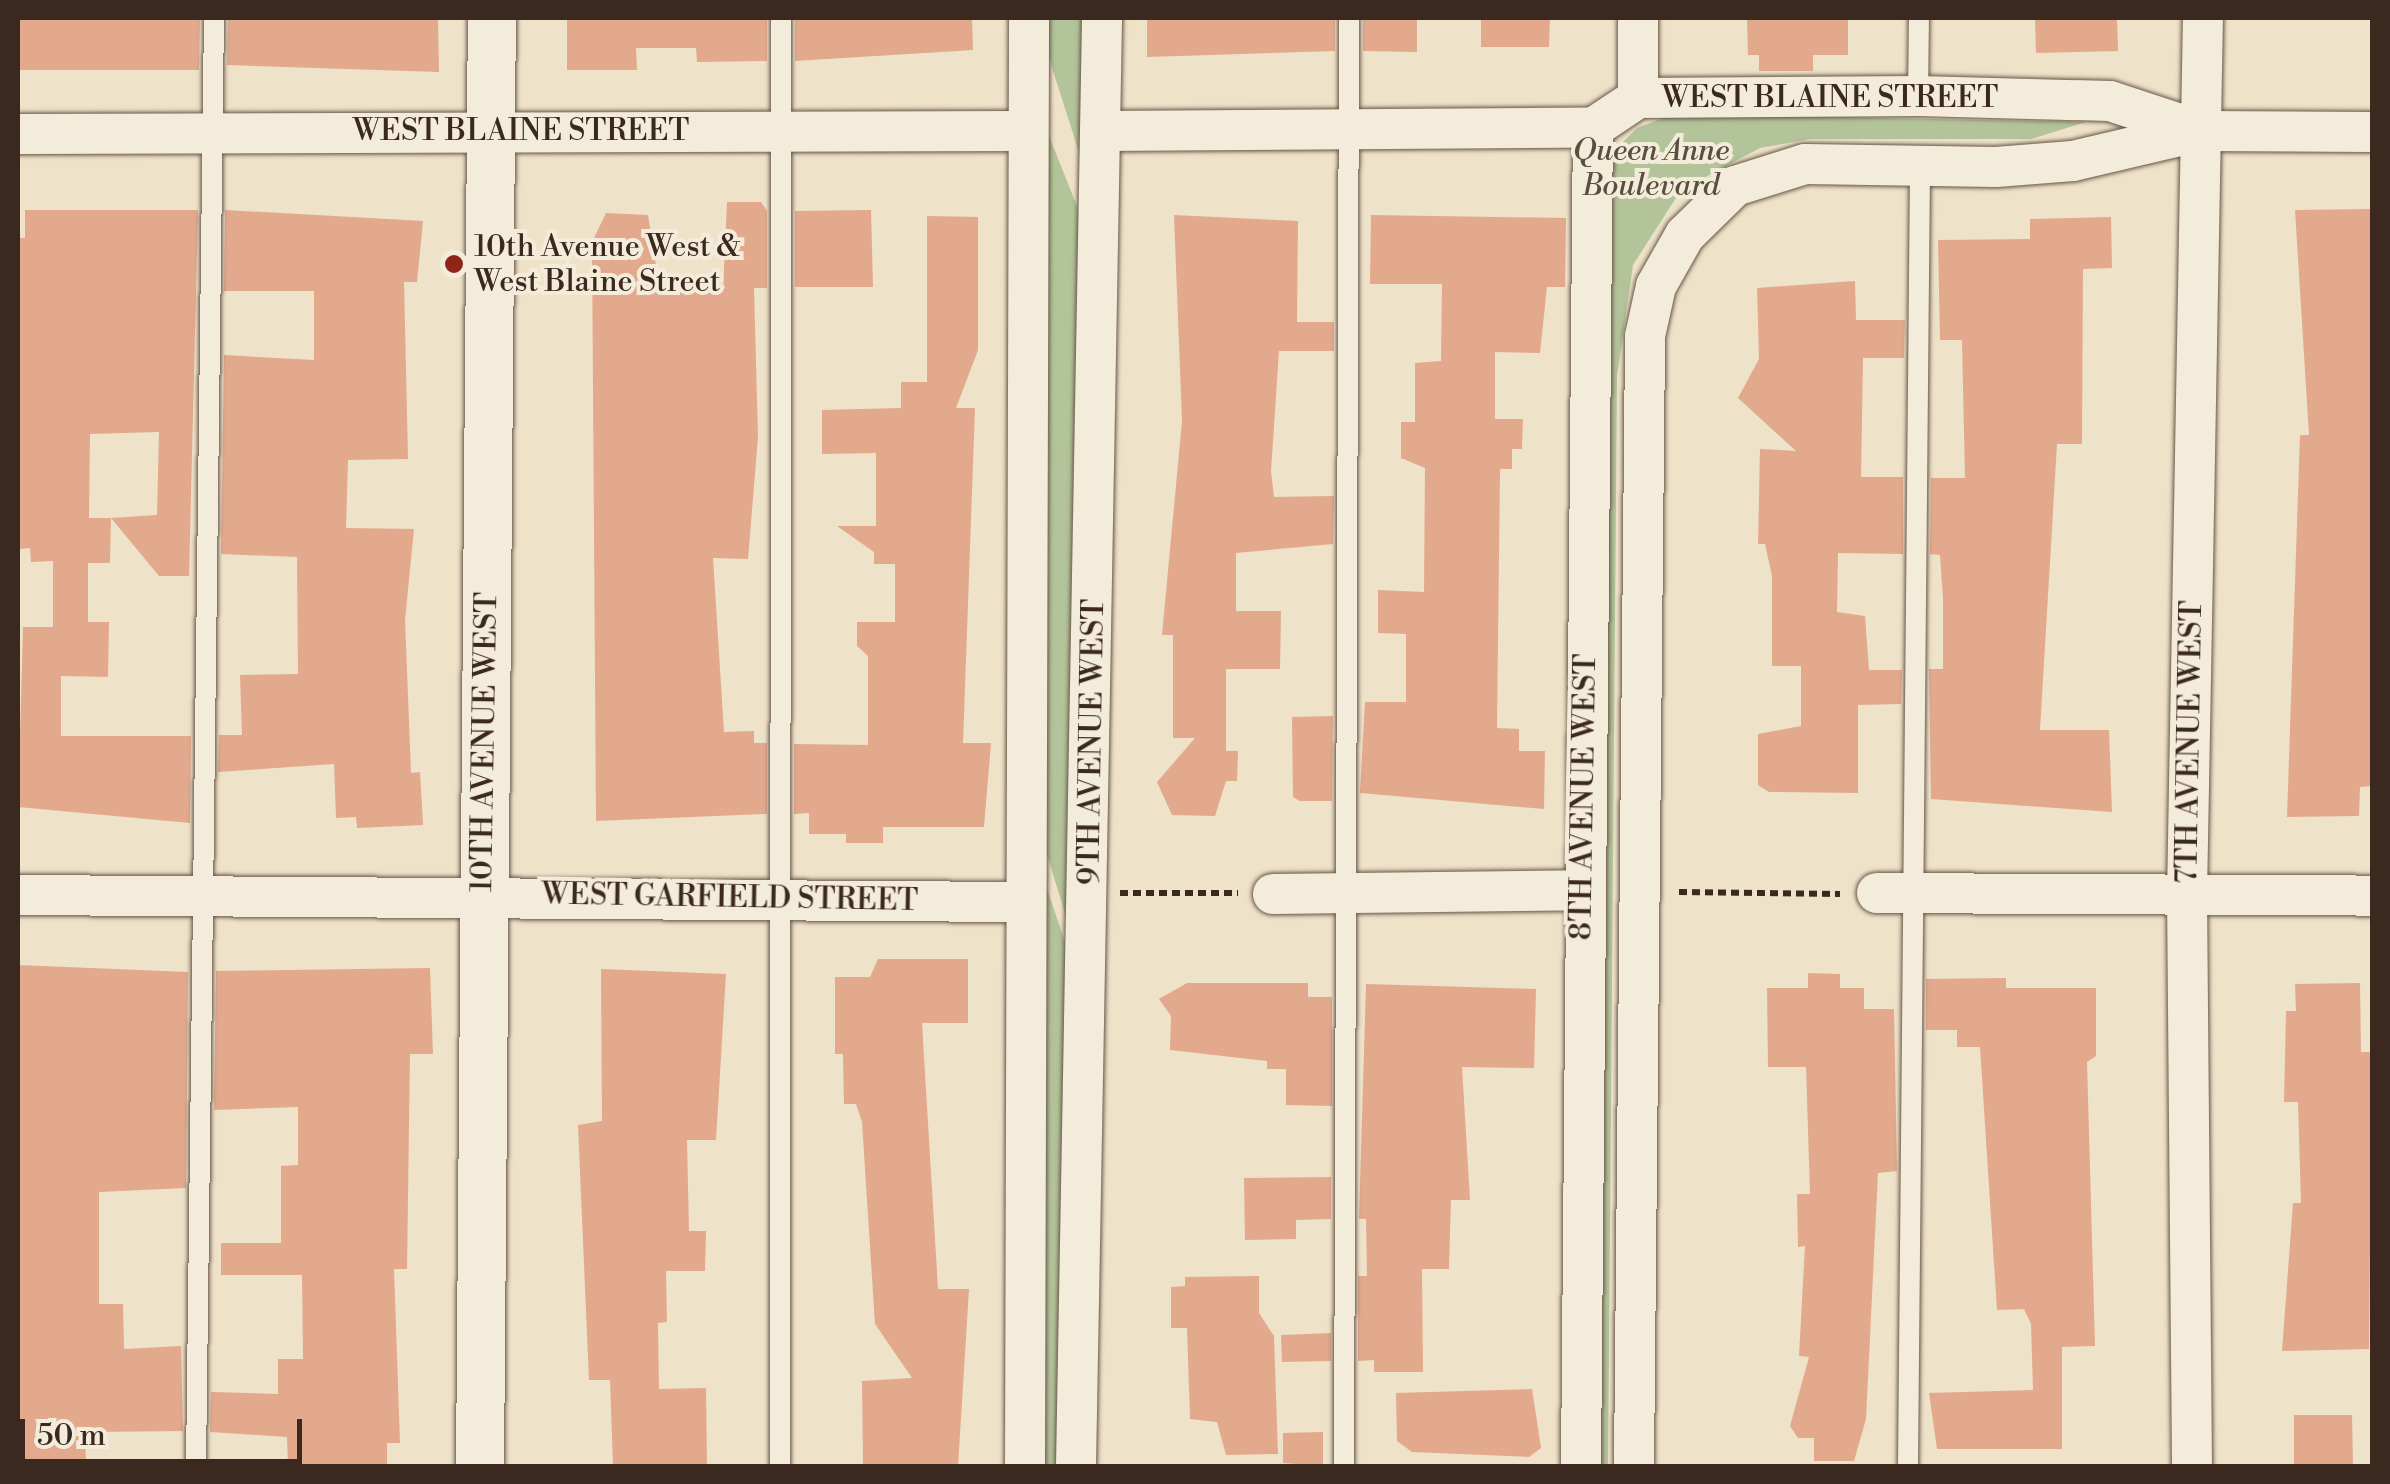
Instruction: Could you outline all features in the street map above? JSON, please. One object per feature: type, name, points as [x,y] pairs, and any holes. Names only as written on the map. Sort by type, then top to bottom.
[{"type":"street","name":"10TH AVENUE WEST","points":[[480,1466],[492,18]]},
{"type":"street","points":[[1025,1466],[1023,902],[1029,18]]},
{"type":"street","name":"9TH AVENUE WEST","points":[[1076,1466],[1104,131],[1102,18]]},
{"type":"street","points":[[1638,18],[1638,98]]},
{"type":"street","name":"7TH AVENUE WEST","points":[[2192,1466],[2186,896],[2203,18]]},
{"type":"street","name":"WEST BLAINE STREET","points":[[1593,128],[1638,98],[1918,96],[2110,100],[2201,131]]},
{"type":"street","points":[[1104,131],[1593,128]]},
{"type":"street","name":"8TH AVENUE WEST","points":[[1581,1466],[1582,890],[1593,128]]},
{"type":"street","name":"WEST BLAINE STREET","points":[[18,134],[1026,131]]},
{"type":"street","name":"WEST BLAINE STREET","points":[[1685,235],[1735,186],[1805,164],[1920,166],[2072,161],[2201,131],[2372,132]]},
{"type":"street","name":"8TH AVENUE WEST","points":[[1634,1466],[1646,336],[1656,286],[1685,235]]},
{"type":"street","points":[[1261,893],[1582,890]]},
{"type":"street","points":[[1876,893],[2372,896]]},
{"type":"street","name":"WEST GARFIELD STREET","points":[[18,895],[484,894],[1023,902]]},
{"type":"lane","points":[[196,1466],[214,18]]},
{"type":"lane","points":[[780,1466],[781,18]]},
{"type":"lane","points":[[1344,1466],[1350,892],[1350,18]]},
{"type":"lane","points":[[1918,96],[1919,18]]},
{"type":"lane","points":[[1908,1466],[1876,893],[1920,166]]},
{"type":"path","points":[[1106,893],[1261,893]]},
{"type":"path","points":[[1680,894],[1876,893]]},
{"type":"green space","points":[[1049,18],[1082,18],[1084,168],[1048,55]]},
{"type":"green space","name":"Queen Anne Boulevard","points":[[1674,114],[2086,122],[2031,139],[1810,139],[1760,148],[1681,190],[1633,265],[1617,376],[1608,1466],[1594,1466],[1609,176],[1614,151],[1637,128]]},
{"type":"green space","points":[[1043,121],[1083,221],[1074,943],[1036,818]]},
{"type":"green space","points":[[1034,851],[1071,959],[1058,1466],[1046,1466],[1043,1451]]},
{"type":"building","points":[[18,18],[200,18],[199,70],[18,70]]},
{"type":"building","points":[[228,18],[438,18],[439,72],[227,65]]},
{"type":"building","points":[[567,18],[767,18],[767,61],[697,62],[696,48],[636,48],[637,70],[567,70]]},
{"type":"building","points":[[795,18],[972,18],[973,50],[795,61]]},
{"type":"building","points":[[1147,18],[1335,18],[1335,51],[1147,57]]},
{"type":"building","points":[[1363,18],[1417,18],[1417,52],[1363,51]]},
{"type":"building","points":[[1481,18],[1550,18],[1549,47],[1481,47]]},
{"type":"building","points":[[1747,18],[1848,18],[1848,55],[1813,55],[1813,71],[1759,71],[1759,55],[1748,55]]},
{"type":"building","points":[[2035,18],[2117,18],[2118,51],[2036,53]]},
{"type":"building","points":[[727,202],[761,202],[767,211],[767,288],[754,288],[758,437],[748,559],[713,558],[724,732],[754,731],[754,743],[767,743],[767,814],[596,821],[592,242],[606,213],[648,215],[660,291],[723,292]]},
{"type":"building","points":[[2370,209],[2372,786],[2360,787],[2359,816],[2287,817],[2300,435],[2309,435],[2295,210]]},
{"type":"building","points":[[25,210],[198,210],[189,576],[159,576],[111,518],[110,563],[88,563],[88,622],[109,622],[108,677],[61,676],[61,736],[191,736],[190,823],[18,807],[23,627],[53,627],[53,561],[31,562],[30,548],[20,549],[18,238],[25,238]],"holes":[[[159,432],[157,515],[89,518],[90,434]]]},
{"type":"building","points":[[225,210],[423,221],[417,282],[404,282],[408,459],[348,460],[346,528],[414,529],[405,620],[411,773],[420,772],[423,825],[357,828],[356,817],[336,818],[334,764],[218,772],[219,735],[242,735],[240,675],[298,674],[297,557],[221,554],[224,355],[314,360],[314,291],[224,291]]},
{"type":"building","points":[[871,210],[873,287],[795,287],[795,211]]},
{"type":"building","points":[[1174,215],[1298,221],[1297,322],[1334,322],[1334,351],[1279,351],[1271,471],[1274,497],[1334,496],[1333,544],[1236,553],[1236,611],[1281,611],[1280,669],[1226,669],[1226,751],[1238,751],[1237,781],[1226,781],[1215,816],[1172,815],[1157,782],[1195,738],[1173,738],[1173,635],[1162,635],[1182,421]]},
{"type":"building","points":[[1371,215],[1566,218],[1565,287],[1547,287],[1540,353],[1495,352],[1495,419],[1523,419],[1522,449],[1512,449],[1512,469],[1500,469],[1497,728],[1519,729],[1519,751],[1545,751],[1544,809],[1360,793],[1365,702],[1406,702],[1406,634],[1378,633],[1378,590],[1424,592],[1425,468],[1401,458],[1401,422],[1415,422],[1415,363],[1441,361],[1442,284],[1370,284]]},
{"type":"building","points":[[927,216],[978,217],[978,350],[956,408],[975,408],[963,743],[991,743],[984,827],[883,827],[883,843],[846,843],[846,834],[809,834],[809,813],[794,814],[794,744],[868,745],[868,656],[857,646],[857,622],[895,622],[895,564],[874,564],[874,552],[837,526],[876,526],[876,453],[822,454],[822,410],[901,408],[901,382],[927,382]]},
{"type":"building","points":[[2111,217],[2112,268],[2083,269],[2082,444],[2057,444],[2040,730],[2109,730],[2112,812],[1931,799],[1929,669],[1943,669],[1943,599],[1940,555],[1930,554],[1931,478],[1965,478],[1962,340],[1940,340],[1938,240],[2030,239],[2030,219]]},
{"type":"building","points":[[1855,281],[1856,320],[1905,320],[1904,358],[1863,358],[1861,477],[1903,477],[1903,554],[1838,553],[1837,612],[1865,616],[1869,670],[1902,670],[1901,704],[1858,705],[1858,793],[1769,792],[1758,785],[1758,734],[1801,726],[1801,666],[1772,666],[1772,576],[1765,544],[1758,544],[1760,449],[1796,451],[1738,398],[1759,359],[1757,288]]},
{"type":"building","points":[[1333,716],[1332,801],[1300,801],[1293,797],[1292,717]]},
{"type":"building","points":[[878,959],[968,959],[968,1023],[922,1023],[938,1289],[969,1289],[958,1466],[863,1466],[862,1381],[912,1378],[875,1324],[862,1122],[856,1104],[844,1104],[843,1054],[835,1054],[835,977],[870,977]]},
{"type":"building","points":[[18,965],[188,972],[186,1188],[99,1192],[99,1304],[123,1304],[124,1349],[181,1346],[183,1431],[85,1432],[86,1466],[19,1466]]},
{"type":"building","points":[[430,968],[433,1054],[410,1054],[407,1269],[394,1269],[400,1443],[387,1443],[387,1466],[288,1464],[287,1437],[210,1432],[211,1392],[278,1394],[278,1359],[303,1359],[302,1275],[221,1275],[221,1243],[281,1243],[281,1166],[298,1165],[298,1107],[214,1110],[216,971]]},
{"type":"building","points":[[601,969],[726,974],[716,1140],[687,1140],[689,1231],[706,1231],[705,1271],[666,1271],[667,1322],[658,1323],[659,1389],[706,1388],[707,1466],[613,1466],[610,1380],[589,1380],[578,1125],[602,1121]]},
{"type":"building","points":[[1808,973],[1840,974],[1840,988],[1864,988],[1864,1009],[1894,1009],[1897,1171],[1878,1173],[1866,1419],[1854,1461],[1814,1461],[1814,1438],[1798,1438],[1790,1426],[1809,1357],[1799,1356],[1805,1246],[1798,1247],[1797,1194],[1810,1194],[1806,1067],[1768,1067],[1767,988],[1808,988]]},
{"type":"building","points":[[2006,978],[2006,988],[2096,988],[2096,1056],[2087,1062],[2095,1346],[2062,1347],[2062,1449],[1937,1449],[1929,1393],[2033,1390],[2031,1324],[2024,1309],[1997,1310],[1980,1047],[1957,1047],[1957,1030],[1926,1030],[1926,979]]},
{"type":"building","points":[[1187,983],[1308,983],[1308,997],[1332,997],[1332,1106],[1286,1105],[1286,1069],[1267,1069],[1267,1061],[1170,1050],[1171,1016],[1159,999]]},
{"type":"building","points":[[2360,983],[2361,1052],[2372,1052],[2369,1349],[2282,1351],[2293,1203],[2301,1203],[2298,1102],[2284,1102],[2286,1011],[2296,1011],[2295,984]]},
{"type":"building","points":[[1366,984],[1536,989],[1534,1068],[1462,1067],[1470,1200],[1451,1200],[1449,1269],[1422,1269],[1423,1372],[1374,1372],[1374,1360],[1358,1361],[1358,1276],[1367,1276],[1366,1219],[1359,1219]]},
{"type":"building","points":[[1331,1177],[1331,1219],[1296,1220],[1296,1239],[1245,1240],[1244,1178]]},
{"type":"building","points":[[1259,1276],[1259,1313],[1274,1336],[1278,1454],[1226,1455],[1217,1422],[1190,1419],[1187,1328],[1171,1328],[1171,1287],[1185,1286],[1185,1277]]},
{"type":"building","points":[[1331,1333],[1331,1361],[1282,1362],[1281,1335]]},
{"type":"building","points":[[1532,1389],[1541,1448],[1529,1457],[1412,1452],[1397,1441],[1396,1393]]},
{"type":"building","points":[[2294,1415],[2352,1415],[2353,1466],[2294,1466]]},
{"type":"building","points":[[1323,1432],[1323,1466],[1283,1463],[1283,1433]]},
{"type":"place","name":"10th Avenue West & West Blaine Street","points":[[454,264]]}]
